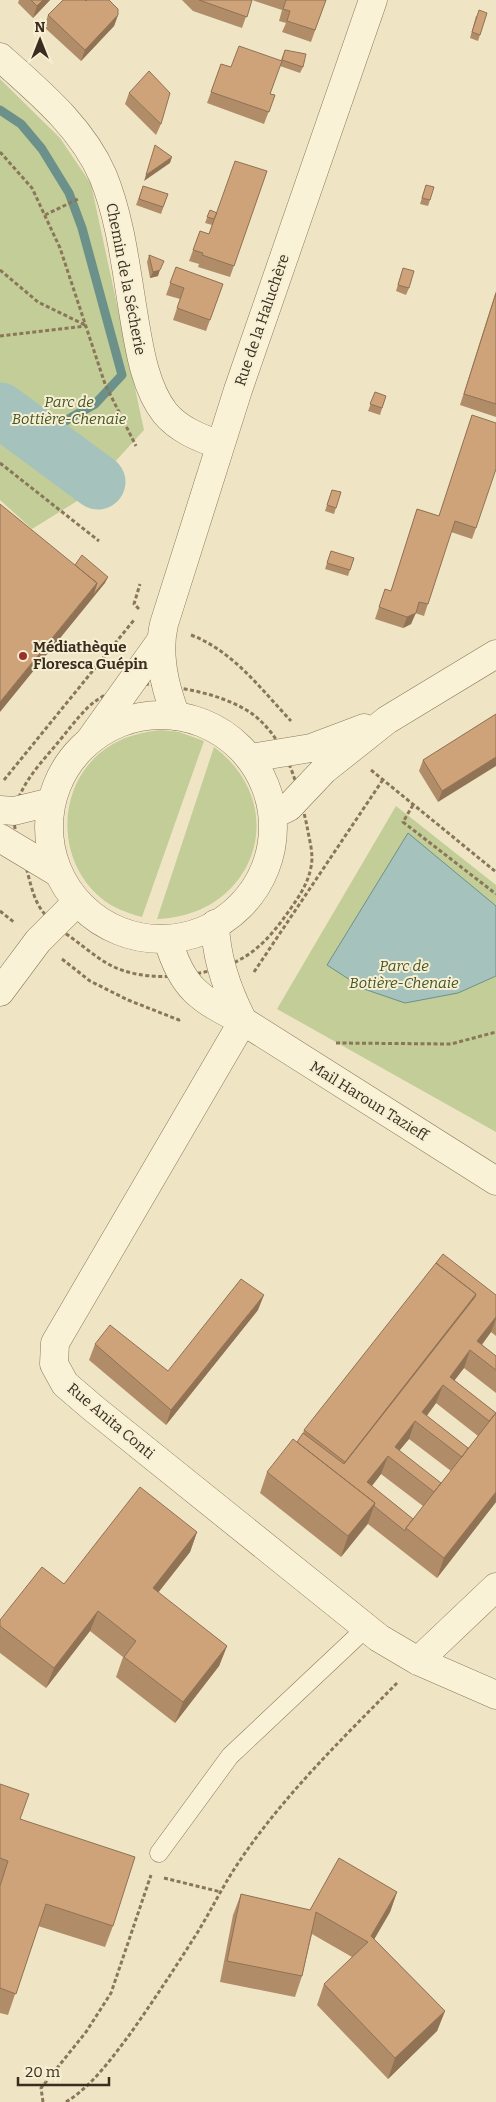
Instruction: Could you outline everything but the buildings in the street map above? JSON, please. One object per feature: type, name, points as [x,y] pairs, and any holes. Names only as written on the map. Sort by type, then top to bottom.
[{"type":"street","name":"Rue de la Haluchère","points":[[90,740],[128,687],[155,626],[220,445],[373,0]]},
{"type":"street","name":"Chemin de la Sécherie","points":[[0,57],[61,114],[84,141],[102,176],[115,212],[141,356],[153,389],[165,413],[180,427],[200,438],[220,445]]},
{"type":"street","name":"Rue de la Haluchère","points":[[155,626],[169,699],[176,716]]},
{"type":"street","points":[[273,815],[289,807],[324,770],[387,720],[496,654]]},
{"type":"street","points":[[156,715],[176,716],[200,722],[214,728],[250,758],[266,785],[273,815],[272,849],[260,882],[239,909],[216,924],[194,933],[168,940],[148,940],[116,931],[95,919],[76,903],[55,871],[48,831],[51,802],[64,770],[75,754],[90,740],[114,725],[128,720],[156,715]]},
{"type":"street","points":[[250,758],[311,748],[387,720]]},
{"type":"street","points":[[7,811],[51,802]]},
{"type":"street","points":[[10,844],[55,871]]},
{"type":"street","points":[[0,992],[38,941],[76,903]]},
{"type":"street","points":[[216,924],[216,943],[226,978],[243,1021]]},
{"type":"street","name":"Mail Haroun Tazieff","points":[[168,940],[172,954],[193,991],[208,1003],[243,1021],[496,1181]]},
{"type":"street","name":"Rue Anita Conti","points":[[243,1021],[55,1343],[54,1364],[65,1384],[93,1408],[366,1628],[418,1661],[496,1695]]},
{"type":"street","points":[[418,1661],[496,1587]]},
{"type":"lane","points":[[158,1853],[230,1756],[366,1628]]},
{"type":"path","points":[[0,152],[32,188],[45,215],[60,248],[105,384],[136,446]]},
{"type":"path","points":[[45,215],[88,194]]},
{"type":"path","points":[[0,270],[38,302],[86,326]]},
{"type":"path","points":[[0,336],[86,326]]},
{"type":"path","points":[[0,464],[99,541]]},
{"type":"path","points":[[140,584],[134,604],[155,626],[208,641],[242,668],[296,727]]},
{"type":"path","points":[[0,784],[155,626]]},
{"type":"path","points":[[226,978],[247,956],[272,935],[309,878],[312,864],[311,847],[294,774],[284,752],[263,723],[250,713],[206,694],[145,684],[99,696],[87,707],[31,774],[20,796],[7,811],[10,844],[39,906],[54,925],[113,966],[137,974],[169,977],[183,975],[226,978],[252,976],[382,780],[496,872]]},
{"type":"path","points":[[412,805],[402,822],[496,894]]},
{"type":"path","points":[[328,1043],[451,1044],[496,1032]]},
{"type":"path","points":[[66,2102],[74,2097],[109,2063],[147,2010],[234,1870],[281,1806],[326,1755],[418,1661]]},
{"type":"path","points":[[43,2102],[41,2088],[86,2032],[111,1993],[158,1853]]},
{"type":"path","points":[[151,1874],[221,1892]]},
{"type":"green space","name":"Parc de Bottière-Chenaie","points":[[0,79],[60,138],[91,184],[144,430],[82,498],[32,529],[0,500]]},
{"type":"green space","points":[[161,730],[179,732],[204,741],[142,917],[110,905],[85,881],[74,861],[68,840],[68,818],[72,796],[81,776],[94,758],[124,738]]},
{"type":"green space","points":[[214,747],[238,771],[252,798],[257,827],[252,854],[239,879],[218,899],[191,913],[157,919]]},
{"type":"green space","name":"Parc de Botière-Chenaie","points":[[396,806],[496,885],[496,1132],[277,1009]]},
{"type":"water","points":[[408,833],[496,906],[496,976],[458,993],[405,1003],[364,989],[327,965]]},
{"type":"waterway","points":[[0,110],[21,124],[42,149],[69,193],[82,228],[122,375],[95,404],[37,437]]},
{"type":"waterway","points":[[0,410],[98,482]]},
{"type":"place","name":"Médiathèque Floresca Guépin","points":[[23,656]]}]
